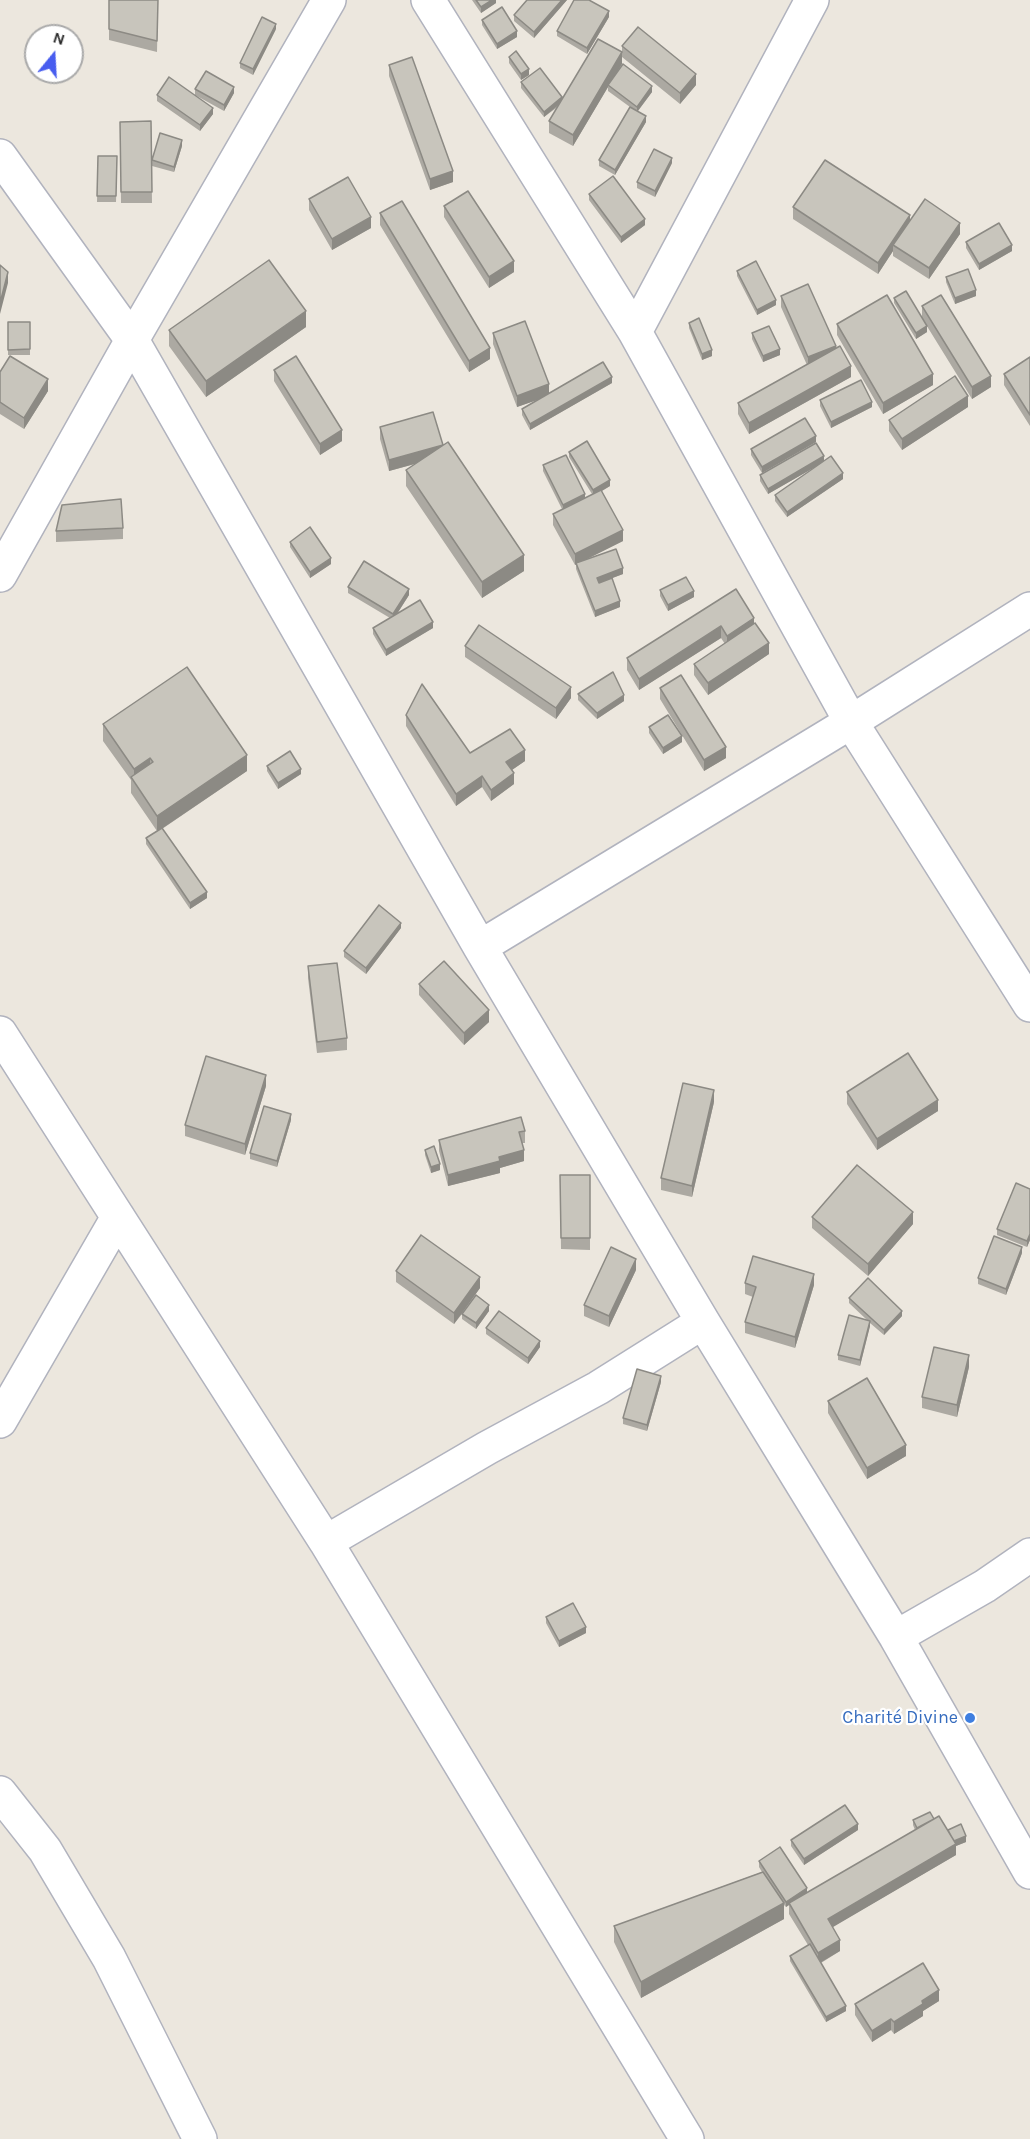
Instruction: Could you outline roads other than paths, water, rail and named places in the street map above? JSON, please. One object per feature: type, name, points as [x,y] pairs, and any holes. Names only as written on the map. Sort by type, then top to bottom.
[{"type":"street","points":[[0,575],[132,340],[329,0]]},
{"type":"street","points":[[428,0],[635,332],[851,722],[1030,1005]]},
{"type":"street","points":[[635,332],[812,0]]},
{"type":"street","points":[[0,156],[132,340],[480,947],[703,1322],[896,1637],[1030,1872]]},
{"type":"street","points":[[480,947],[851,722],[1030,609]]},
{"type":"street","points":[[0,1033],[326,1542],[687,2139]]},
{"type":"street","points":[[0,1421],[118,1217]]},
{"type":"street","points":[[326,1542],[487,1448],[598,1388],[703,1322]]},
{"type":"street","points":[[896,1637],[985,1586],[1030,1555]]},
{"type":"street","points":[[0,1793],[45,1850],[109,1958],[201,2139]]},
{"type":"place","name":"Charité Divine","points":[[970,1718]]}]
